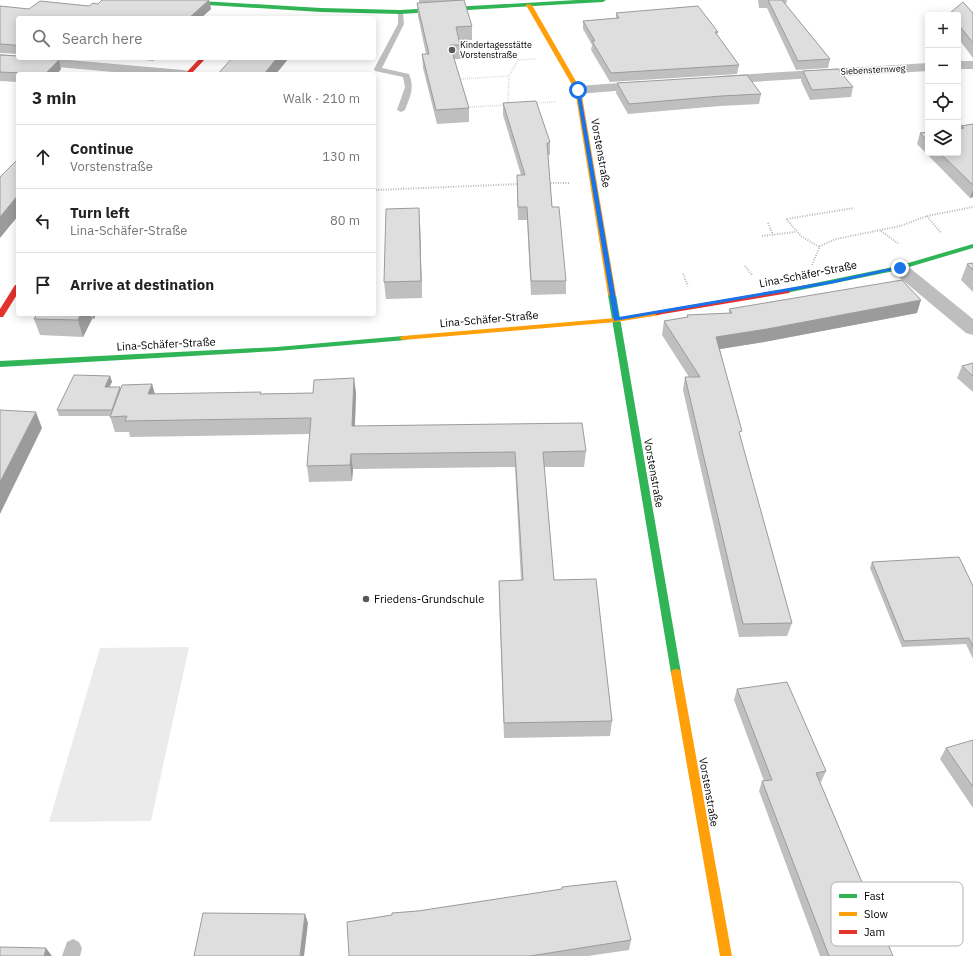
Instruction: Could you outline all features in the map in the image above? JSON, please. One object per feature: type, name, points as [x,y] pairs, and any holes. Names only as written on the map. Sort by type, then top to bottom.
[{"type":"street","points":[[160,0],[250,6],[400,12],[528,2],[603,0]]},
{"type":"street","name":"Vorstenstraße","points":[[528,2],[578,90],[616,320],[726,956]]},
{"type":"street","points":[[241,16],[250,6]]},
{"type":"street","points":[[0,58],[16,59]]},
{"type":"street","points":[[23,60],[160,72]]},
{"type":"street","points":[[190,72],[201,60]]},
{"type":"street","points":[[961,65],[973,65]]},
{"type":"street","name":"Siebensternweg","points":[[705,81],[925,67]]},
{"type":"street","points":[[578,90],[658,84]]},
{"type":"street","name":"Lina-Schäfer-Straße","points":[[0,364],[277,349],[616,320],[830,283],[900,268],[973,246]]},
{"type":"street","points":[[900,268],[973,329]]},
{"type":"street","points":[[0,314],[16,290]]},
{"type":"lane","points":[[400,12],[401,24],[378,69],[406,76],[409,87],[401,110]]},
{"type":"path","points":[[508,105],[509,76],[518,60],[539,58]]},
{"type":"path","points":[[459,79],[509,76]]},
{"type":"path","points":[[530,104],[559,102]]},
{"type":"path","points":[[470,107],[515,104]]},
{"type":"path","points":[[548,183],[594,183]]},
{"type":"path","points":[[376,190],[460,185],[525,184]]},
{"type":"path","points":[[812,266],[819,247],[836,239],[900,226],[928,216],[973,207]]},
{"type":"path","points":[[819,247],[795,232],[786,219],[854,208]]},
{"type":"path","points":[[928,216],[942,234]]},
{"type":"path","points":[[768,223],[774,235]]},
{"type":"path","points":[[880,230],[903,247]]},
{"type":"path","points":[[762,236],[795,232]]},
{"type":"path","points":[[683,274],[689,287]]},
{"type":"shaded area","points":[[189,647],[151,821],[49,822],[100,648]]},
{"type":"building","points":[[102,0],[209,0],[191,16],[16,16],[16,46],[0,44],[0,6],[29,9],[40,1],[89,6],[93,3],[98,4]]},
{"type":"building","points":[[464,0],[472,26],[456,27],[460,45],[450,45],[469,108],[436,110],[422,54],[429,54],[417,3]]},
{"type":"building","points":[[768,0],[782,0],[830,59],[798,61]]},
{"type":"building","points":[[963,2],[973,13],[973,43],[961,28],[961,12],[951,12]]},
{"type":"building","points":[[698,6],[718,32],[715,32],[739,65],[611,73],[592,41],[595,41],[583,21],[619,18],[616,13]]},
{"type":"building","points":[[0,55],[16,56],[16,60],[59,60],[47,72],[0,72]]},
{"type":"building","points":[[230,60],[275,60],[266,72],[220,72]]},
{"type":"building","points":[[838,69],[853,87],[812,90],[803,71]]},
{"type":"building","points":[[747,75],[761,94],[629,104],[617,83]]},
{"type":"building","points":[[536,101],[550,142],[547,143],[552,207],[559,207],[566,281],[531,281],[527,207],[518,207],[517,175],[525,175],[503,103]]},
{"type":"building","points":[[973,124],[973,185],[943,156],[961,156],[961,128],[964,128],[961,126]]},
{"type":"building","points":[[925,132],[925,138],[920,133]]},
{"type":"building","points":[[16,161],[16,197],[0,217],[0,177]]},
{"type":"building","points":[[419,208],[421,281],[384,282],[386,209]]},
{"type":"building","points":[[973,263],[973,270],[967,264]]},
{"type":"building","points":[[902,280],[921,300],[716,337],[742,431],[739,432],[792,623],[743,624],[685,377],[700,377],[664,321],[688,317],[687,315],[732,313],[729,309]]},
{"type":"building","points":[[36,316],[80,316],[78,320],[34,319]]},
{"type":"building","points":[[973,363],[973,376],[962,366]]},
{"type":"building","points":[[74,375],[110,376],[105,387],[120,387],[112,410],[57,410]]},
{"type":"building","points":[[354,378],[352,426],[582,423],[586,451],[543,452],[554,580],[596,579],[612,721],[504,723],[499,581],[523,580],[515,452],[351,454],[350,465],[307,466],[311,418],[125,421],[127,416],[110,417],[122,385],[152,384],[148,394],[261,392],[260,394],[313,393],[314,380]]},
{"type":"building","points":[[0,410],[36,412],[0,482]]},
{"type":"building","points":[[959,557],[973,586],[973,647],[969,638],[904,641],[872,562]]},
{"type":"building","points":[[787,682],[826,771],[816,773],[862,882],[831,882],[831,946],[889,946],[893,956],[829,956],[762,781],[772,780],[737,689]]},
{"type":"building","points":[[973,740],[973,787],[946,748]]},
{"type":"building","points":[[616,881],[631,940],[530,956],[349,956],[347,922],[392,915],[392,913],[418,911],[562,889],[562,887]]},
{"type":"building","points":[[203,913],[305,914],[300,956],[194,956]]},
{"type":"building","points":[[0,947],[46,948],[44,956],[0,956]]},
{"type":"traffic: fast","points":[[160,0],[321,10],[400,12],[603,0]]},
{"type":"traffic: fast","points":[[786,291],[899,268],[973,246]]},
{"type":"traffic: fast","points":[[612,295],[676,673]]},
{"type":"traffic: fast","points":[[0,364],[277,349],[403,338]]},
{"type":"traffic: slow","points":[[529,5],[578,90],[612,295]]},
{"type":"traffic: slow","points":[[403,338],[616,320],[657,313]]},
{"type":"traffic: slow","points":[[676,673],[726,956]]},
{"type":"traffic: jam","points":[[190,72],[201,60]]},
{"type":"traffic: jam","points":[[0,315],[16,290]]},
{"type":"traffic: jam","points":[[657,313],[786,291]]},
{"type":"place","name":"Kindertagesstätte Vorstenstraße","points":[[452,50]]},
{"type":"place","name":"Friedens-Grundschule","points":[[366,599]]},
{"type":"route","points":[[578,90],[616,320],[830,283],[900,268]]}]
